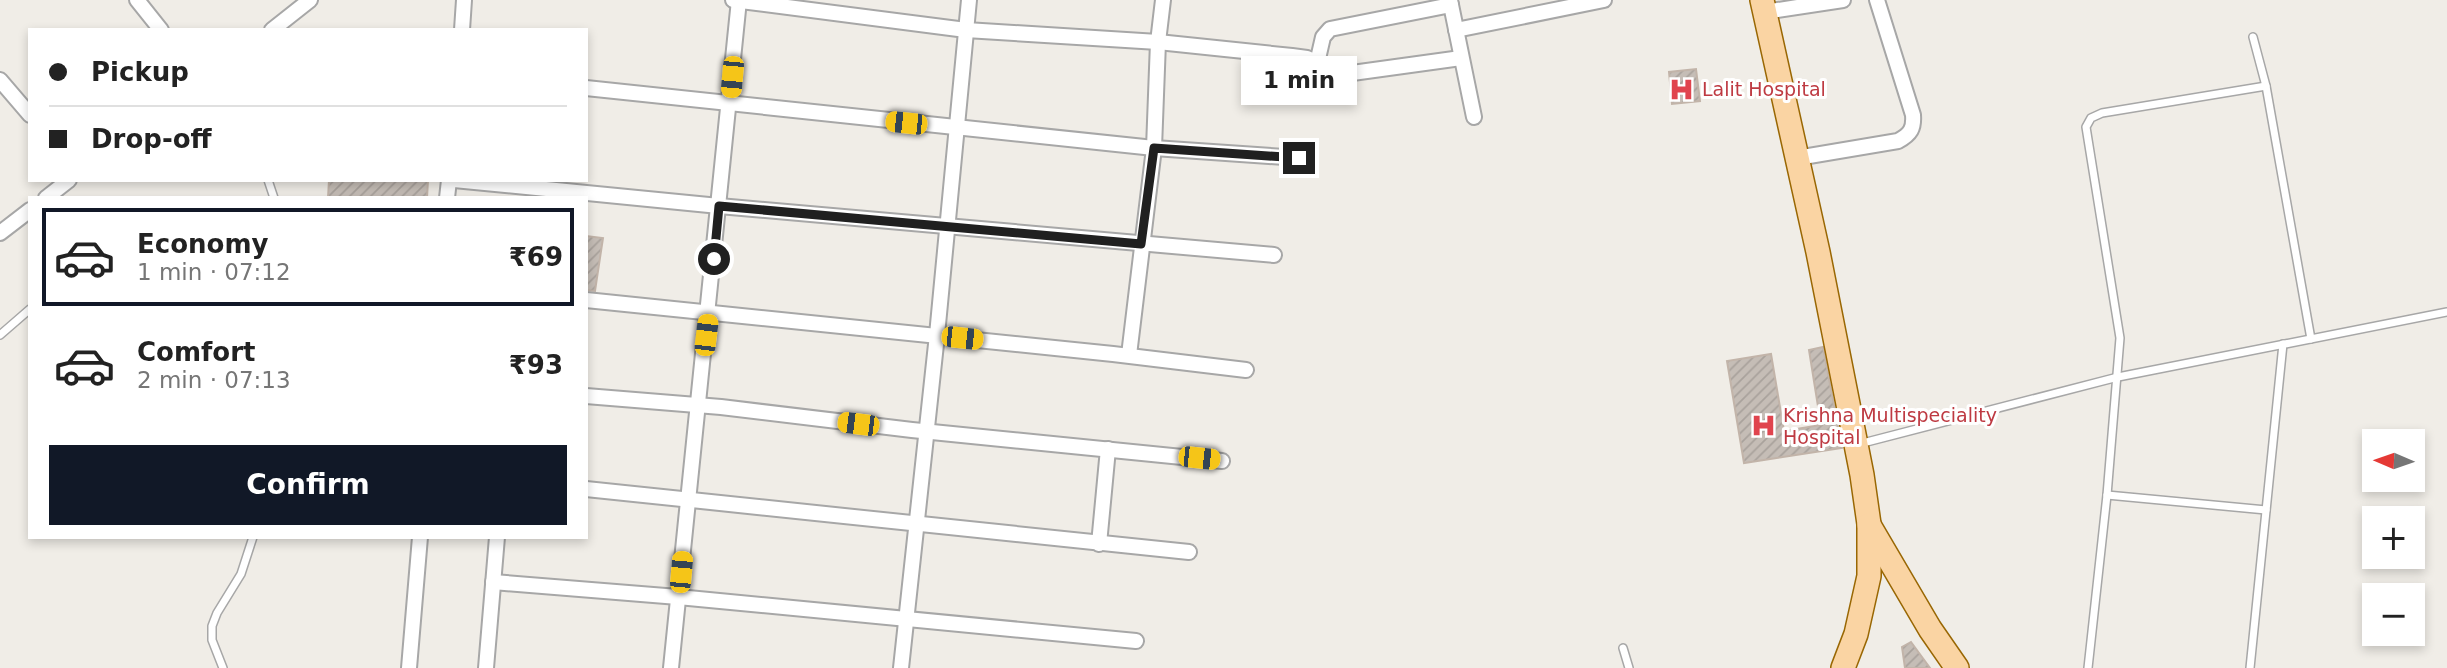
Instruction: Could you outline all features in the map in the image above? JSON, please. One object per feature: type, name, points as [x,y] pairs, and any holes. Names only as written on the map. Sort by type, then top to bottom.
[{"type":"main road","points":[[1764,6],[1797,158],[1869,524],[1868,576],[1856,634],[1843,668]]},
{"type":"main road","points":[[1869,524],[1930,629],[1958,668]]},
{"type":"street","points":[[137,0],[159,28]]},
{"type":"street","points":[[275,28],[310,0]]},
{"type":"street","points":[[462,28],[464,0]]},
{"type":"street","points":[[733,0],[966,30],[1158,42],[1292,56],[1307,58],[1345,74],[1461,58]]},
{"type":"street","points":[[671,668],[739,0]]},
{"type":"street","points":[[901,668],[969,0]]},
{"type":"street","points":[[1129,355],[1154,148],[1158,42],[1163,0]]},
{"type":"street","points":[[1456,30],[1604,0]]},
{"type":"street","points":[[1764,6],[1843,0]]},
{"type":"street","points":[[1797,158],[1898,141],[1908,136],[1914,126],[1913,115],[1877,0]]},
{"type":"street","points":[[1317,63],[1323,37],[1329,29],[1450,3],[1474,117]]},
{"type":"street","points":[[0,80],[28,113]]},
{"type":"street","points":[[588,88],[1154,148],[1299,158]]},
{"type":"street","points":[[52,196],[67,182]]},
{"type":"street","points":[[472,182],[1274,255]]},
{"type":"street","points":[[0,233],[28,212]]},
{"type":"street","points":[[588,300],[1129,355],[1246,370]]},
{"type":"street","points":[[588,396],[698,405],[1222,461]]},
{"type":"street","points":[[1098,544],[1108,449]]},
{"type":"street","points":[[588,489],[1189,552]]},
{"type":"street","points":[[409,668],[420,539]]},
{"type":"street","points":[[486,668],[497,539]]},
{"type":"street","points":[[493,582],[1136,641]]},
{"type":"lane","points":[[2253,37],[2266,86],[2311,339]]},
{"type":"lane","points":[[2088,668],[2107,495],[2120,338],[2086,127],[2091,118],[2102,113],[2266,86]]},
{"type":"lane","points":[[0,335],[28,312]]},
{"type":"lane","points":[[1855,445],[2118,377],[2447,312]]},
{"type":"lane","points":[[2250,668],[2283,344]]},
{"type":"lane","points":[[2107,495],[2266,510]]},
{"type":"lane","points":[[223,668],[212,640],[212,626],[216,613],[242,574],[252,539]]},
{"type":"lane","points":[[1623,648],[1629,668]]},
{"type":"building","points":[[1696,69],[1700,101],[1672,104],[1669,72]]},
{"type":"building","points":[[329,182],[428,182],[427,196],[328,196]]},
{"type":"building","points":[[588,236],[603,238],[595,291],[588,290]]},
{"type":"building","points":[[1823,347],[1842,448],[1744,463],[1727,361],[1771,354],[1784,431],[1821,425],[1809,350]]},
{"type":"building","points":[[1911,642],[1930,668],[1905,668],[1902,647]]},
{"type":"place","name":"Lalit Hospital","points":[[1682,89]]},
{"type":"place","name":"Krishna Multispeciality Hospital","points":[[1763,426]]},
{"type":"route","points":[[714,259],[719,206],[1141,244],[1154,148],[1299,158]]}]
